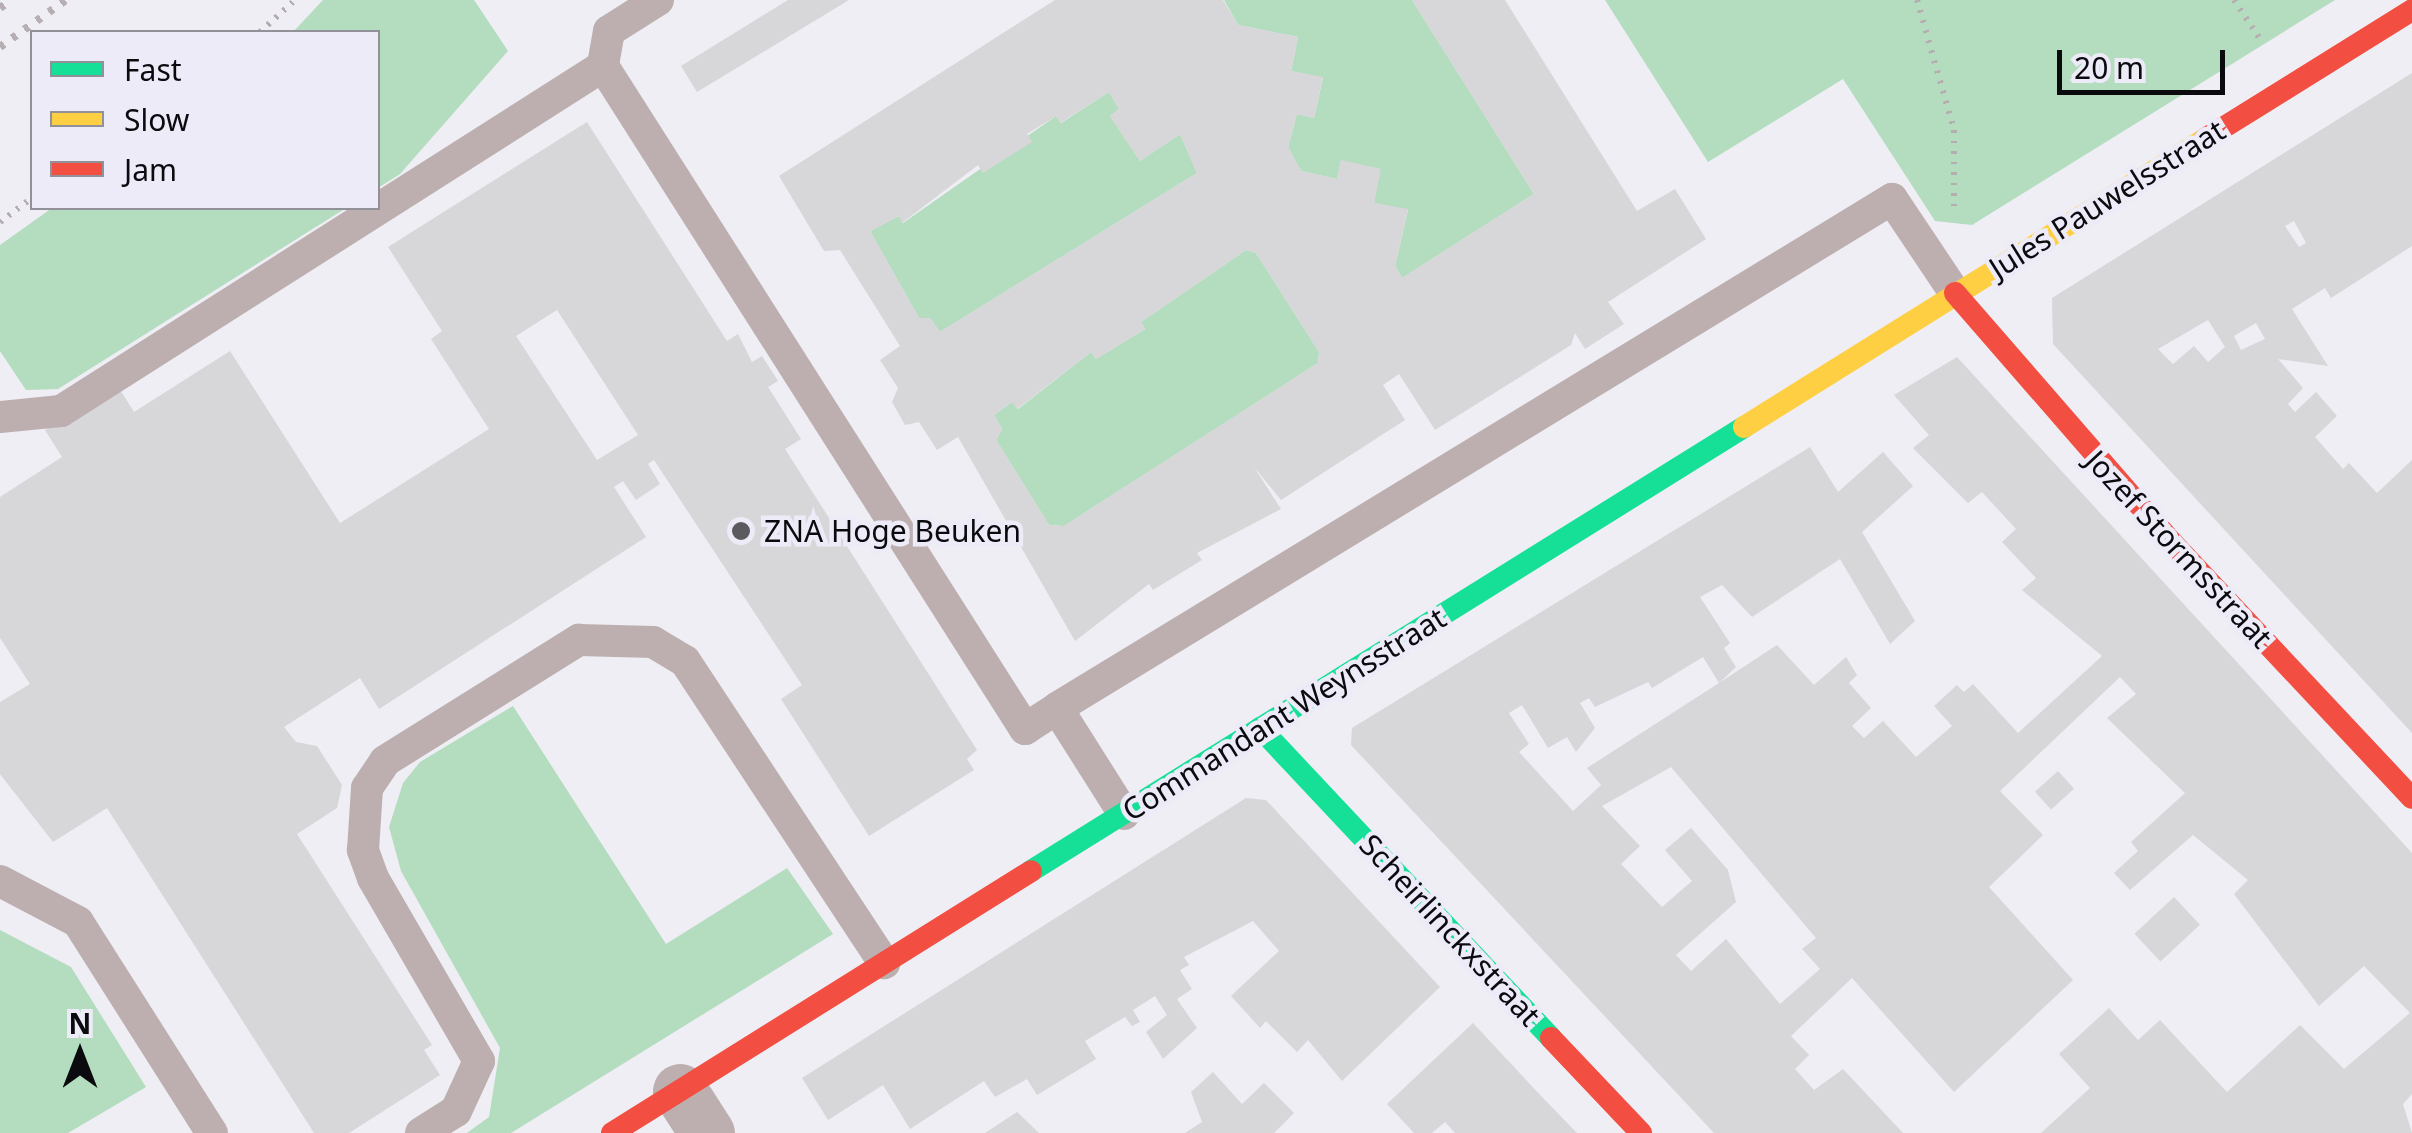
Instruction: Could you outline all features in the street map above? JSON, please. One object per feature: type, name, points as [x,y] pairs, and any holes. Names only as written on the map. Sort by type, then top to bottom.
[{"type":"street","name":"Jules Pauwelsstraat","points":[[1955,293],[2412,10]]},
{"type":"street","name":"Commandant Weynsstraat","points":[[612,1133],[693,1112],[884,963],[1955,293]]},
{"type":"street","name":"Jozef Stormsstraat","points":[[1955,293],[2166,536],[2412,798]]},
{"type":"street","name":"Scheirlinckxstraat","points":[[1260,728],[1641,1133]]},
{"type":"lane","points":[[658,0],[609,31],[603,66],[1025,730],[1892,199],[1955,293]]},
{"type":"lane","points":[[380,208],[603,66]]},
{"type":"lane","points":[[0,418],[61,411],[377,210]]},
{"type":"lane","points":[[422,1133],[456,1110],[479,1061],[372,878],[363,850],[367,788],[385,761],[579,640],[653,642],[685,661],[884,963]]},
{"type":"lane","points":[[1057,708],[1124,814]]},
{"type":"lane","points":[[0,880],[78,922],[212,1133]]},
{"type":"path","points":[[262,30],[295,0]]},
{"type":"path","points":[[1917,0],[1954,130],[1955,293]]},
{"type":"path","points":[[0,222],[30,200]]},
{"type":"green space","points":[[323,0],[474,0],[508,51],[400,174],[380,187],[380,30],[295,30]]},
{"type":"green space","points":[[1224,0],[1412,0],[1534,194],[1402,278],[1395,266],[1408,210],[1374,203],[1380,169],[1341,161],[1337,179],[1301,171],[1288,147],[1297,114],[1314,118],[1323,78],[1291,71],[1298,37],[1238,25]]},
{"type":"green space","points":[[1605,0],[2335,0],[1972,225],[1935,221],[1843,79],[1708,162]]},
{"type":"green space","points":[[1109,92],[1119,109],[1110,116],[1140,161],[1180,134],[1197,173],[940,332],[930,318],[919,318],[870,231],[899,216],[903,223],[1056,116],[1061,123]]},
{"type":"green space","points":[[49,210],[343,210],[58,389],[26,390],[0,351],[0,245]]},
{"type":"green space","points":[[1246,250],[1256,253],[1319,352],[1318,363],[1064,526],[1049,525],[996,440],[1002,429],[994,415],[1012,402],[1018,409],[1091,352],[1096,359],[1145,329],[1141,322]]},
{"type":"green space","points":[[513,706],[666,944],[787,868],[833,934],[511,1133],[467,1133],[489,1117],[500,1048],[401,871],[389,827],[403,783],[420,762]]},
{"type":"green space","points":[[0,930],[71,967],[146,1087],[68,1133],[0,1133]]},
{"type":"building","points":[[788,0],[849,0],[697,92],[681,66]]},
{"type":"building","points":[[1055,0],[1223,0],[1238,25],[1298,37],[1291,71],[1323,77],[1314,118],[1297,114],[1288,147],[1301,171],[1337,179],[1341,160],[1381,169],[1374,203],[1408,209],[1395,266],[1402,278],[1534,194],[1412,0],[1505,0],[1637,211],[1675,189],[1706,239],[1608,302],[1624,324],[1585,349],[1575,333],[1571,345],[1435,430],[1399,374],[1383,385],[1405,420],[1281,500],[1254,467],[1281,509],[1197,553],[1202,560],[1153,590],[1149,584],[1075,641],[958,437],[937,450],[919,422],[905,425],[892,402],[898,388],[880,360],[900,346],[840,250],[824,251],[779,176]],"holes":[[[1109,92],[1119,109],[1110,116],[1140,161],[1180,134],[1197,173],[940,332],[930,318],[919,318],[870,231],[899,216],[902,223],[978,165],[983,173],[1032,142],[1027,134],[1056,116],[1060,123]],[[1246,250],[1256,253],[1319,352],[1318,363],[1064,526],[1049,525],[996,440],[1002,429],[994,415],[1012,402],[1017,409],[1091,352],[1096,359],[1145,329],[1141,322]]]},
{"type":"building","points":[[2412,73],[2412,246],[2331,298],[2325,288],[2292,309],[2328,366],[2278,359],[2303,388],[2288,404],[2295,412],[2316,392],[2337,416],[2315,437],[2343,469],[2349,463],[2377,493],[2412,460],[2412,733],[2053,344],[2052,298]],"holes":[[[2294,221],[2306,243],[2299,247],[2285,226]],[[2208,320],[2225,347],[2208,362],[2194,346],[2173,364],[2158,349]],[[2256,323],[2265,339],[2241,350],[2234,336]]]},
{"type":"building","points":[[587,122],[727,341],[738,334],[752,362],[762,356],[778,381],[768,387],[801,439],[785,449],[977,750],[967,759],[974,770],[869,836],[781,699],[802,685],[654,460],[648,464],[660,484],[636,500],[623,481],[614,487],[646,537],[379,709],[360,678],[284,727],[296,742],[317,746],[342,785],[337,808],[297,834],[432,1045],[424,1050],[440,1075],[349,1133],[314,1133],[107,808],[53,842],[0,774],[0,702],[30,684],[0,638],[0,497],[62,457],[45,430],[117,385],[134,412],[230,351],[340,523],[489,429],[431,339],[442,331],[388,247]],"holes":[[[557,310],[638,435],[597,460],[516,336]]]},
{"type":"building","points":[[1957,357],[2412,853],[2412,1094],[2403,1104],[2412,1133],[2041,1133],[2090,1088],[2059,1054],[2109,1008],[2138,1040],[2160,1020],[2227,1092],[2300,1025],[2344,1069],[2410,1013],[2364,966],[2319,1006],[2234,894],[2248,880],[2193,835],[2130,890],[2114,873],[2138,851],[2131,842],[2185,793],[2107,718],[2136,694],[2120,677],[2000,791],[2043,835],[1989,887],[2073,980],[1954,1092],[1852,978],[1791,1036],[1809,1055],[1795,1069],[1814,1090],[1843,1069],[1903,1133],[1714,1133],[1351,745],[1352,728],[1810,447],[1838,492],[1883,452],[1913,486],[1862,532],[1915,621],[1890,644],[1840,559],[1752,617],[1722,585],[1700,597],[1730,643],[1724,648],[1736,667],[1719,683],[1777,645],[1814,685],[1846,657],[1857,675],[1849,683],[1871,708],[1852,726],[1864,738],[1883,721],[1916,757],[1952,726],[1934,706],[1957,685],[1964,692],[1973,684],[2018,733],[2102,656],[2022,590],[2036,578],[2002,542],[2016,529],[1982,492],[1968,503],[1913,448],[1929,435],[1894,395]],"holes":[[[1703,657],[1719,683],[1587,768],[1601,785],[1573,811],[1519,752],[1529,744],[1509,713],[1522,705],[1548,748],[1567,737],[1576,752],[1595,728],[1580,703],[1589,698],[1595,707],[1648,682],[1652,688]],[[1671,767],[1816,938],[1802,949],[1820,969],[1780,1004],[1726,939],[1691,971],[1676,955],[1736,902],[1728,870],[1691,828],[1665,850],[1692,881],[1662,907],[1621,864],[1640,846],[1602,806]]]},
{"type":"building","points":[[2058,771],[2074,789],[2051,810],[2035,792]]},
{"type":"building","points":[[1246,798],[1266,800],[1440,987],[1342,1081],[1308,1040],[1297,1052],[1266,1021],[1260,1028],[1231,996],[1279,951],[1253,921],[1184,957],[1189,965],[1180,970],[1192,989],[1177,999],[1197,1028],[1163,1059],[1146,1032],[1167,1015],[1155,996],[1133,1010],[1140,1022],[1132,1026],[1125,1017],[1085,1041],[1096,1059],[1037,1095],[1027,1079],[995,1097],[984,1081],[910,1129],[883,1085],[828,1120],[802,1078]]},
{"type":"building","points":[[2174,897],[2200,925],[2160,962],[2135,934]]},
{"type":"building","points":[[1473,1023],[1577,1133],[1455,1133],[1445,1122],[1432,1133],[1414,1133],[1387,1104]]},
{"type":"building","points":[[1213,1072],[1242,1104],[1264,1083],[1294,1113],[1274,1133],[1185,1133],[1202,1122],[1191,1092]]},
{"type":"building","points":[[1017,1112],[1039,1133],[985,1133]]},
{"type":"railway","points":[[0,8],[11,0]]},
{"type":"railway","points":[[0,47],[66,0]]},
{"type":"traffic: fast","points":[[1031,871],[1744,427]]},
{"type":"traffic: fast","points":[[1260,728],[1551,1038]]},
{"type":"traffic: slow","points":[[1744,427],[2205,139]]},
{"type":"traffic: jam","points":[[2205,139],[2412,10]]},
{"type":"traffic: jam","points":[[1955,293],[2166,536],[2412,798]]},
{"type":"traffic: jam","points":[[612,1133],[1031,871]]},
{"type":"traffic: jam","points":[[1551,1038],[1641,1133]]},
{"type":"place","name":"ZNA Hoge Beuken","points":[[741,531]]}]
